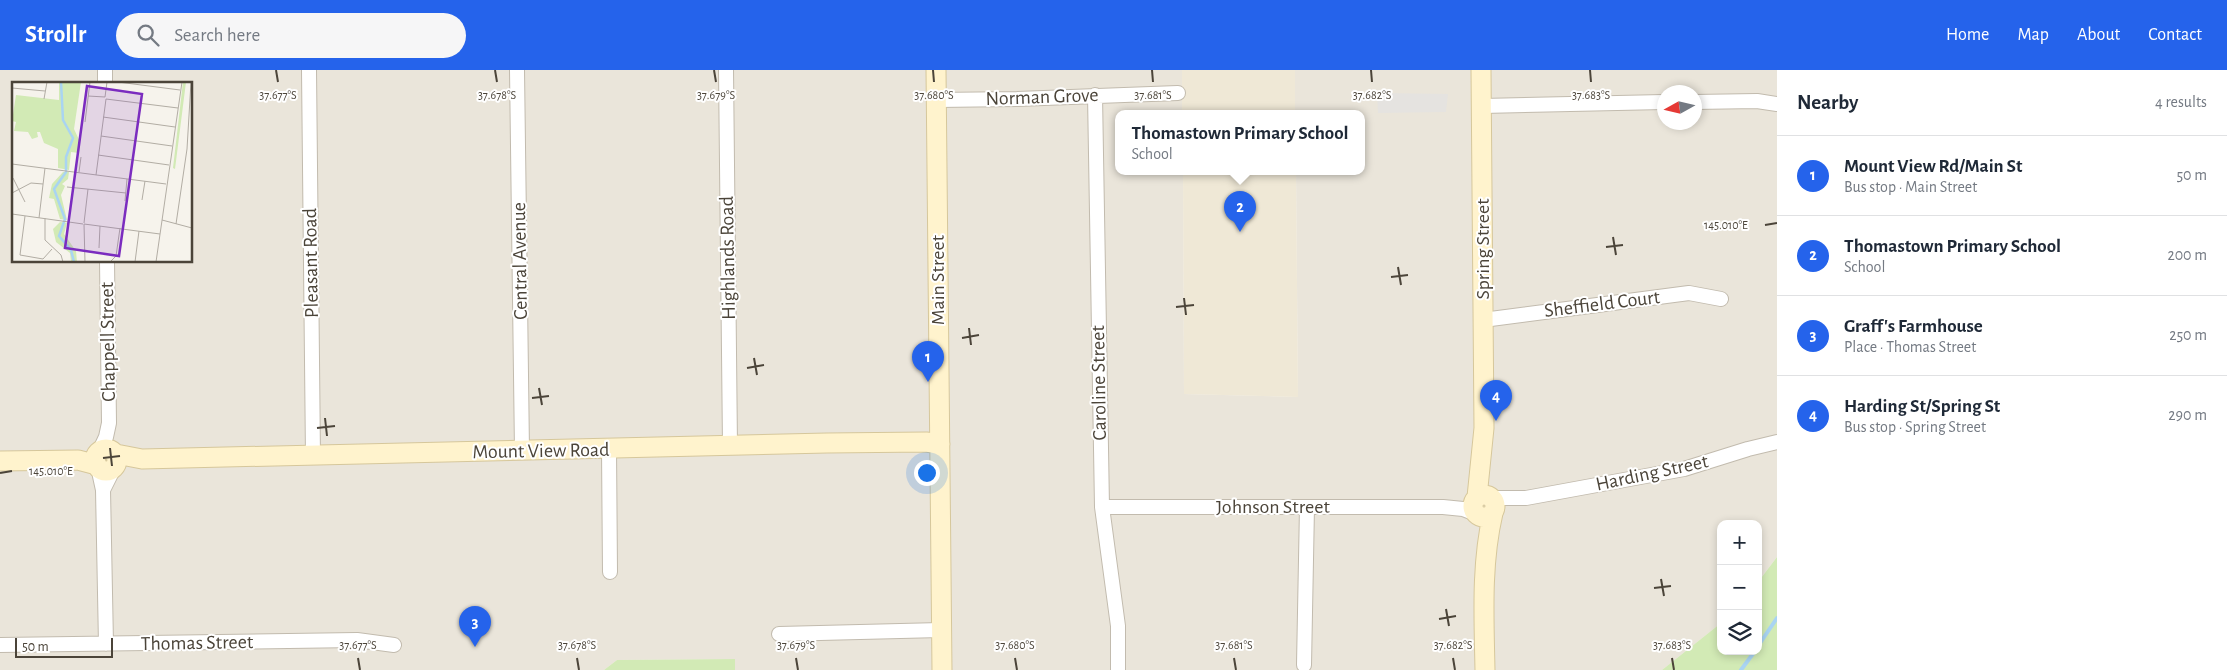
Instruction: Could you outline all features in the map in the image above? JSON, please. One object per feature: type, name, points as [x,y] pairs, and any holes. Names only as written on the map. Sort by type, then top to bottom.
[{"type":"street","name":"Pleasant Road","points":[[309,70],[314,456]]},
{"type":"street","name":"Central Avenue","points":[[518,70],[522,451]]},
{"type":"street","name":"Highlands Road","points":[[726,70],[730,446]]},
{"type":"street","name":"Main Street","points":[[936,70],[942,670]]},
{"type":"street","name":"Spring Street","points":[[1481,70],[1485,670]]},
{"type":"street","name":"Norman Grove","points":[[937,100],[1178,93]]},
{"type":"street","name":"Caroline Street","points":[[1096,95],[1102,507],[1118,626],[1118,670]]},
{"type":"street","points":[[1702,102],[1757,101],[1777,104]]},
{"type":"street","points":[[1482,106],[1657,102]]},
{"type":"street","name":"Chappell Street","points":[[106,460],[106,437],[109,423],[107,262]]},
{"type":"street","name":"Sheffield Court","points":[[1483,320],[1689,293],[1721,300]]},
{"type":"street","name":"Mount View Road","points":[[0,461],[142,460],[926,442],[940,444]]},
{"type":"street","name":"Harding Street","points":[[1485,506],[1684,469],[1777,442]]},
{"type":"street","points":[[609,449],[610,572]]},
{"type":"street","points":[[106,460],[103,490],[106,644]]},
{"type":"street","name":"Johnson Street","points":[[1102,507],[1485,506]]},
{"type":"street","points":[[1304,664],[1307,507]]},
{"type":"street","points":[[779,634],[941,630]]},
{"type":"street","name":"Thomas Street","points":[[0,645],[358,640],[394,645]]},
{"type":"shaded area","points":[[0,70],[1182,70],[1182,110],[1115,110],[1115,175],[1183,175],[1184,394],[1298,397],[1296,175],[1365,175],[1365,110],[1295,110],[1295,70],[1777,70],[1777,557],[1762,577],[1762,520],[1717,520],[1717,626],[1662,670],[735,670],[734,659],[617,660],[604,670],[0,670]]},
{"type":"shaded area","points":[[1182,70],[1295,70],[1295,110],[1182,110]]},
{"type":"shaded area","points":[[1377,93],[1448,94],[1446,112],[1378,113]]},
{"type":"shaded area","points":[[1183,175],[1296,175],[1298,397],[1184,394]]},
{"type":"green space","points":[[1777,557],[1777,670],[1662,670],[1717,626],[1717,655],[1762,655],[1762,577]]},
{"type":"green space","points":[[735,659],[735,670],[604,670],[617,660]]},
{"type":"waterway","points":[[1762,640],[1777,618]]},
{"type":"waterway","points":[[1741,670],[1752,655]]},
{"type":"place","name":"Thomastown Primary School","points":[[1240,232]]},
{"type":"place","name":"Mount View Rd/Main St","points":[[928,382]]},
{"type":"place","name":"Harding St/Spring St","points":[[1496,421]]},
{"type":"place","name":"Graff's Farmhouse","points":[[475,647]]}]
